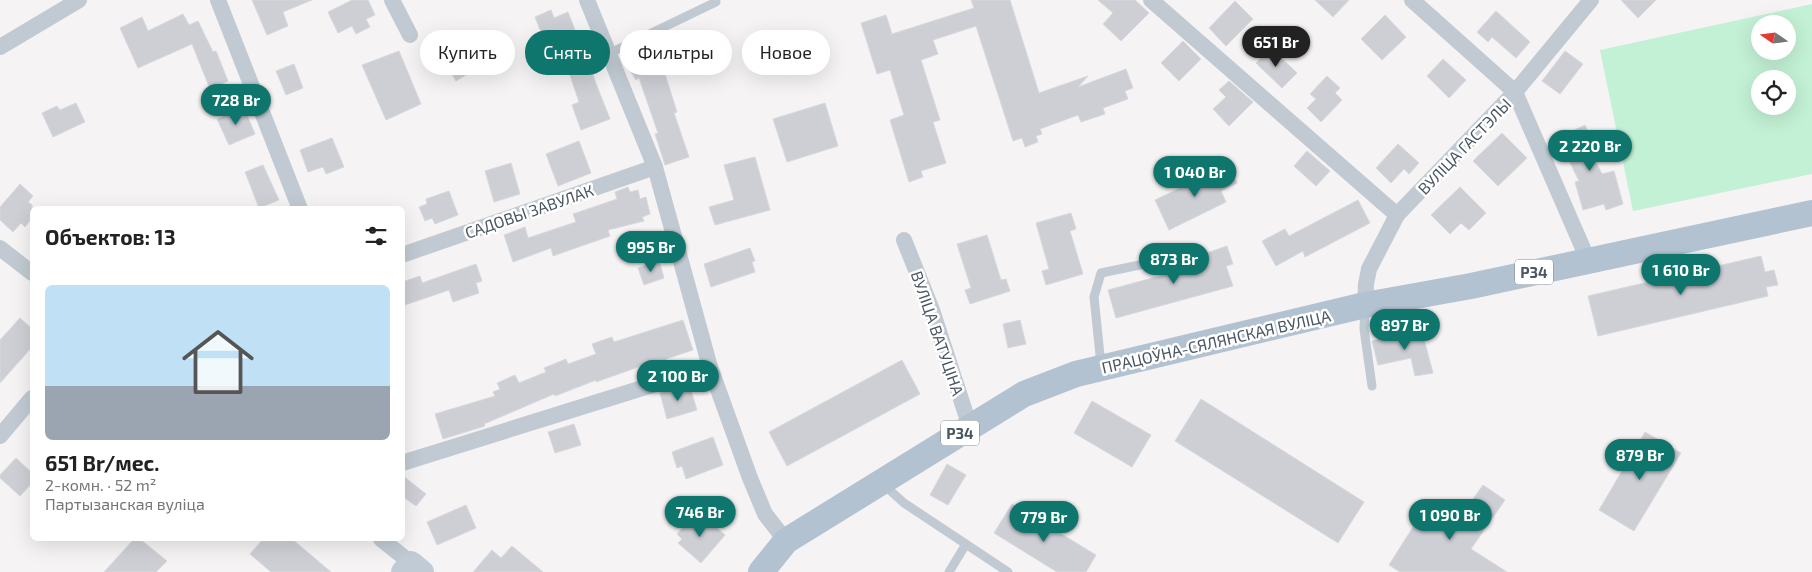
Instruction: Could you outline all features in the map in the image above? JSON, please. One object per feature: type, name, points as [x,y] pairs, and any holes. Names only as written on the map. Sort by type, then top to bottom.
[{"type":"main road","name":"ПРАЦОЎНА-СЯЛЯНСКАЯ ВУЛІЦА","points":[[761,572],[786,540],[1024,394],[1076,374],[1365,305],[1471,286],[1812,213]]},
{"type":"street","points":[[0,47],[79,0]]},
{"type":"street","points":[[218,0],[299,206]]},
{"type":"street","points":[[392,0],[410,35]]},
{"type":"street","points":[[587,0],[600,30]]},
{"type":"street","points":[[1151,0],[1397,215]]},
{"type":"street","points":[[1412,0],[1515,92],[1588,260]]},
{"type":"street","name":"ВУЛІЦА ГАСТЭЛЫ","points":[[1365,305],[1366,284],[1370,270],[1397,215],[1515,92],[1590,0]]},
{"type":"street","points":[[610,53],[656,167],[710,367],[750,478],[765,514],[786,540]]},
{"type":"street","name":"САДОВЫ ЗАВУЛАК","points":[[405,254],[656,167]]},
{"type":"street","name":"ВУЛІЦА ВАТУЦІНА","points":[[904,240],[932,310],[970,426]]},
{"type":"street","points":[[0,248],[30,271]]},
{"type":"street","points":[[405,462],[710,367]]},
{"type":"street","points":[[0,436],[30,400]]},
{"type":"street","points":[[383,541],[412,569]]},
{"type":"lane","points":[[610,53],[716,2]]},
{"type":"lane","points":[[1102,368],[1094,297],[1101,273],[1154,262]]},
{"type":"lane","points":[[1365,305],[1364,328],[1372,386]]},
{"type":"lane","points":[[880,482],[904,503],[1008,572]]},
{"type":"lane","points":[[949,572],[966,544]]},
{"type":"green space","points":[[1812,4],[1812,174],[1633,211],[1600,50],[1751,17],[1751,60],[1796,60],[1796,15],[1761,15]]},
{"type":"building","points":[[252,0],[312,0],[283,12],[288,26],[267,35]]},
{"type":"building","points":[[352,0],[368,0],[375,15],[366,19],[370,27],[356,34],[352,26],[338,33],[328,12]]},
{"type":"building","points":[[971,0],[1010,0],[1039,93],[1088,76],[1078,87],[1126,69],[1133,88],[1125,91],[1128,99],[1103,108],[1105,114],[1081,122],[1078,115],[1040,129],[1042,134],[1036,136],[1038,142],[1025,147],[1022,138],[1013,141],[976,26],[933,40],[938,54],[921,60],[940,120],[933,122],[946,163],[921,171],[923,177],[909,182],[890,120],[904,115],[890,70],[877,74],[861,23],[886,15],[892,34],[974,8]]},
{"type":"building","points":[[1098,0],[1135,0],[1149,13],[1121,41],[1103,24],[1113,13]]},
{"type":"building","points":[[1315,0],[1349,0],[1333,17]]},
{"type":"building","points":[[1621,0],[1656,0],[1638,18]]},
{"type":"building","points":[[1235,1],[1253,19],[1226,46],[1209,28]]},
{"type":"building","points":[[551,10],[554,18],[568,12],[575,30],[540,30],[535,17]]},
{"type":"building","points":[[1496,11],[1530,42],[1516,58],[1492,37],[1488,42],[1477,32]]},
{"type":"building","points":[[183,14],[189,25],[198,21],[213,52],[216,51],[228,81],[210,89],[192,44],[138,68],[120,28],[142,17],[148,31]]},
{"type":"building","points":[[1385,15],[1406,37],[1382,60],[1361,39]]},
{"type":"building","points":[[1183,41],[1201,59],[1179,81],[1161,63]]},
{"type":"building","points":[[1271,48],[1297,73],[1282,88],[1256,63]]},
{"type":"building","points":[[399,51],[421,104],[386,120],[362,65]]},
{"type":"building","points":[[1565,51],[1583,64],[1560,94],[1542,81]]},
{"type":"building","points":[[1443,59],[1466,80],[1449,98],[1427,76]]},
{"type":"building","points":[[294,64],[303,88],[286,95],[276,71]]},
{"type":"building","points":[[452,75],[466,75],[456,81]]},
{"type":"building","points":[[570,75],[593,75],[610,119],[581,130],[572,105],[579,102]]},
{"type":"building","points":[[633,75],[665,75],[677,112],[674,113],[689,157],[665,165],[655,134],[658,133],[639,78],[636,80]]},
{"type":"building","points":[[1327,76],[1340,88],[1335,93],[1342,100],[1321,122],[1307,108],[1316,99],[1310,94]]},
{"type":"building","points":[[1229,81],[1253,102],[1229,126],[1213,109],[1226,97],[1219,90]]},
{"type":"building","points":[[76,103],[85,122],[53,137],[42,113],[57,106],[60,110]]},
{"type":"building","points":[[825,103],[838,146],[787,162],[773,119]]},
{"type":"building","points":[[244,108],[255,134],[229,145],[217,119]]},
{"type":"building","points":[[1585,125],[1595,146],[1589,149],[1602,174],[1614,171],[1623,204],[1606,210],[1604,204],[1583,210],[1575,182],[1579,181],[1558,138]]},
{"type":"building","points":[[1502,133],[1527,158],[1498,186],[1473,161]]},
{"type":"building","points":[[332,138],[344,167],[326,174],[323,167],[308,172],[300,150]]},
{"type":"building","points":[[579,141],[591,173],[558,186],[546,154]]},
{"type":"building","points":[[1398,144],[1419,163],[1409,174],[1404,169],[1391,183],[1376,168]]},
{"type":"building","points":[[1307,151],[1330,171],[1316,186],[1294,166]]},
{"type":"building","points":[[755,157],[770,210],[715,225],[709,207],[734,200],[724,165]]},
{"type":"building","points":[[511,163],[520,194],[494,202],[485,171]]},
{"type":"building","points":[[263,165],[279,200],[264,206],[258,206],[245,172]]},
{"type":"building","points":[[1228,165],[1237,183],[1221,191],[1226,202],[1169,230],[1155,200]]},
{"type":"building","points":[[20,184],[33,196],[28,202],[32,205],[30,206],[30,221],[25,227],[21,223],[13,232],[0,220],[0,207]]},
{"type":"building","points":[[628,187],[630,192],[638,190],[640,199],[646,197],[650,214],[642,217],[644,221],[608,230],[610,236],[553,256],[551,248],[513,262],[504,235],[525,227],[528,238],[576,222],[573,214],[617,199],[615,192]]},
{"type":"building","points":[[1460,187],[1486,213],[1469,230],[1461,223],[1450,234],[1431,215]]},
{"type":"building","points":[[449,191],[458,215],[435,224],[432,218],[425,221],[419,207],[427,204],[426,199]]},
{"type":"building","points":[[1358,200],[1370,223],[1305,257],[1303,251],[1276,266],[1262,241],[1285,229],[1289,236]]},
{"type":"building","points":[[1071,213],[1076,229],[1070,231],[1083,274],[1046,285],[1042,271],[1049,269],[1036,223]]},
{"type":"building","points":[[987,235],[1001,280],[1006,279],[1010,291],[970,304],[965,290],[971,288],[957,244]]},
{"type":"building","points":[[1227,246],[1233,264],[1226,266],[1233,286],[1116,318],[1108,290],[1204,264],[1201,255]]},
{"type":"building","points":[[750,248],[755,261],[752,262],[755,272],[711,287],[704,264]]},
{"type":"building","points":[[1761,256],[1765,272],[1774,270],[1778,285],[1766,287],[1768,296],[1598,336],[1588,296]]},
{"type":"building","points":[[659,260],[664,278],[644,285],[638,268]]},
{"type":"building","points":[[476,264],[482,281],[476,283],[479,293],[453,302],[449,290],[405,305],[405,281],[420,276],[422,283]]},
{"type":"building","points":[[20,318],[30,327],[30,349],[0,383],[0,340]]},
{"type":"building","points":[[683,320],[693,350],[666,359],[667,362],[643,370],[641,366],[596,382],[596,380],[555,396],[554,394],[484,424],[485,426],[443,439],[435,414],[495,396],[493,392],[500,389],[497,383],[515,375],[519,383],[546,372],[544,368],[566,359],[568,364],[596,354],[592,344],[612,337],[614,342]]},
{"type":"building","points":[[1020,320],[1026,344],[1008,348],[1003,324]]},
{"type":"building","points":[[1421,328],[1433,373],[1415,376],[1411,358],[1378,365],[1372,341]]},
{"type":"building","points":[[902,360],[920,394],[787,466],[769,432]]},
{"type":"building","points":[[689,384],[697,410],[667,419],[660,393]]},
{"type":"building","points":[[1201,399],[1364,502],[1338,543],[1175,441]]},
{"type":"building","points":[[1092,401],[1151,435],[1132,467],[1074,433]]},
{"type":"building","points":[[574,424],[581,445],[555,453],[548,432]]},
{"type":"building","points":[[1645,432],[1681,453],[1634,531],[1599,510]]},
{"type":"building","points":[[713,437],[723,465],[686,479],[682,466],[677,468],[672,452]]},
{"type":"building","points":[[16,458],[30,471],[30,485],[20,496],[0,478],[0,475]]},
{"type":"building","points":[[947,464],[966,475],[948,505],[930,495]]},
{"type":"building","points":[[405,477],[426,494],[416,506],[405,498]]},
{"type":"building","points":[[1483,485],[1505,500],[1471,549],[1507,572],[1400,572],[1389,565],[1420,516],[1448,534]]},
{"type":"building","points":[[1012,504],[1096,555],[1086,572],[1057,572],[994,533]]},
{"type":"building","points":[[466,505],[476,528],[437,545],[427,522]]},
{"type":"building","points":[[702,515],[725,535],[701,563],[678,543],[682,539],[677,534],[692,517],[697,521]]},
{"type":"building","points":[[132,541],[142,541],[167,561],[156,572],[104,572]]},
{"type":"building","points":[[261,541],[294,541],[331,572],[271,572],[250,554]]},
{"type":"building","points":[[512,546],[543,572],[473,572],[492,550],[501,558]]}]
